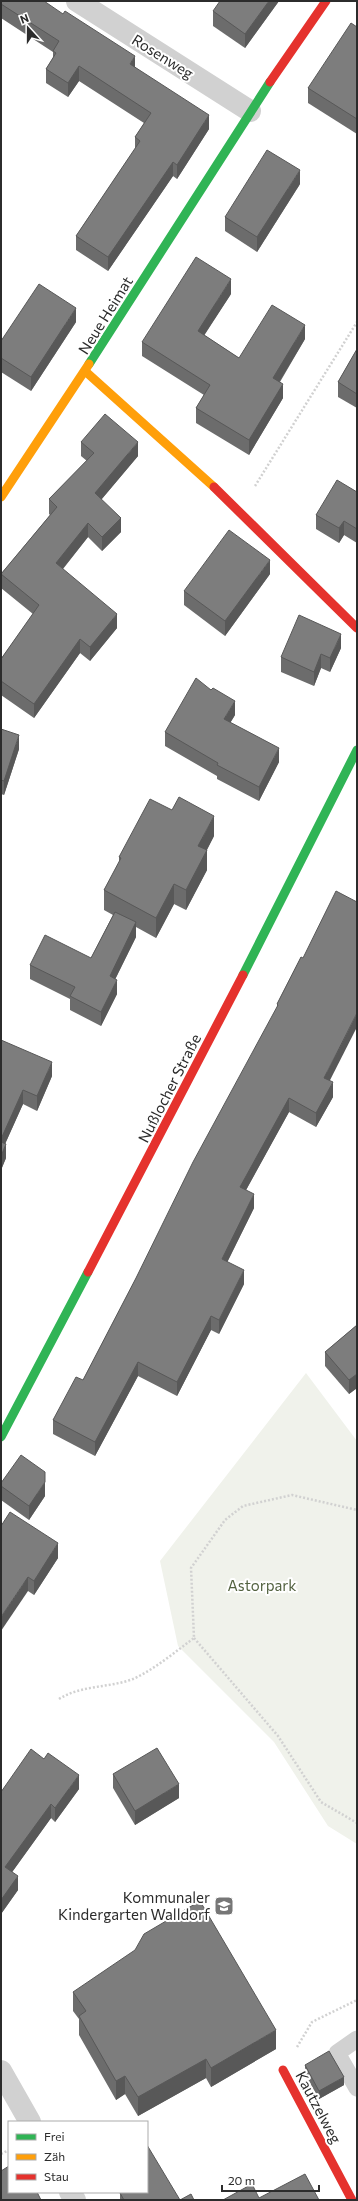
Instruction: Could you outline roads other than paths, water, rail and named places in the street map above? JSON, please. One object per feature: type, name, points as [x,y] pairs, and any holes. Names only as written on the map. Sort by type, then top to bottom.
[{"type":"street","name":"Rosenweg","points":[[77,1],[250,111]]},
{"type":"street","name":"Neue Heimat","points":[[326,1],[250,111],[85,371],[239,510],[357,628]]},
{"type":"street","points":[[1,497],[85,371]]},
{"type":"street","name":"Nußlocher Straße","points":[[1,1437],[186,1087],[357,750]]},
{"type":"street","name":"Kautzelweg","points":[[283,2070],[352,2200]]},
{"type":"street","points":[[1,2071],[29,2121]]},
{"type":"lane","points":[[357,2039],[337,2053],[357,2088]]},
{"type":"place","name":"Kommunaler Kindergarten Walldorf","points":[[224,1906]]},
{"type":"park label","name":"Astorpark","points":[[262,1585]]}]
